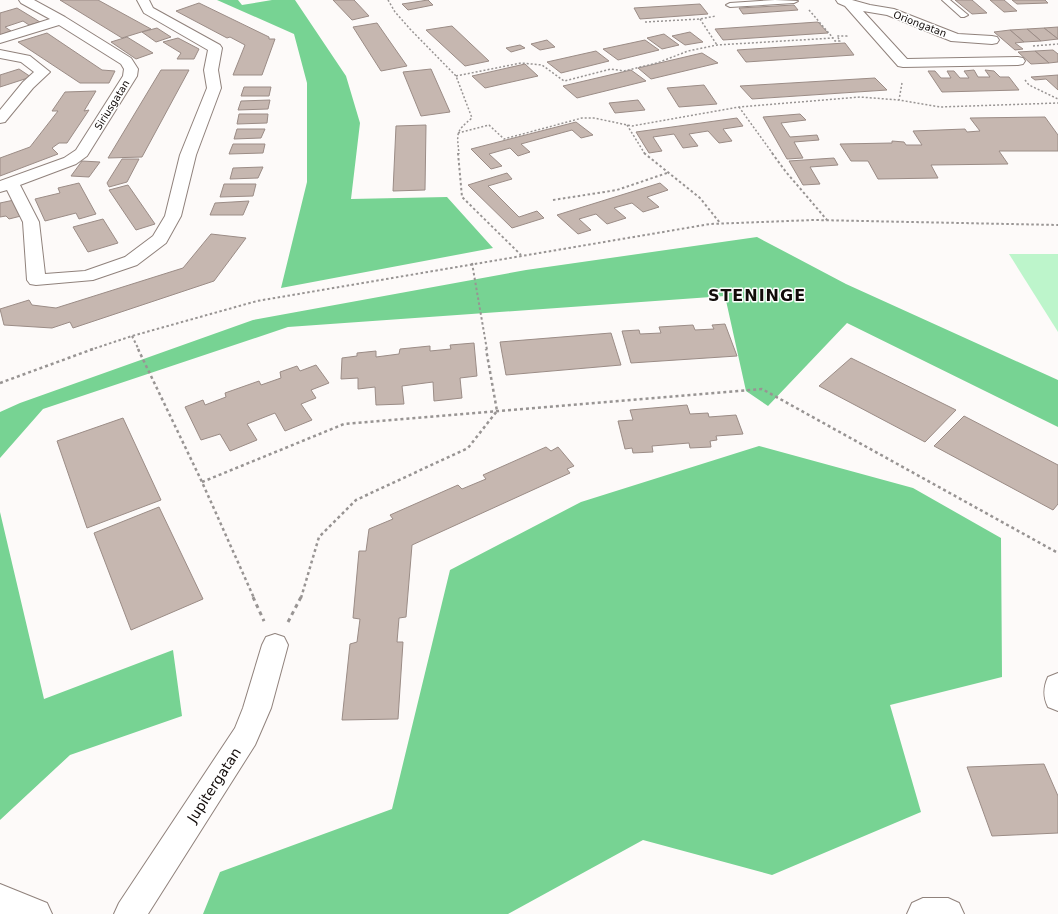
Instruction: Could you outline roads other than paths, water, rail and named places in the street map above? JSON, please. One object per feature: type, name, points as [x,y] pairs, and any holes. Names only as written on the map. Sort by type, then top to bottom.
[{"type":"street","name":"Siriusgatan","points":[[6,185],[70,161],[82,153],[130,76],[131,69],[126,61],[61,20],[25,0]]},
{"type":"street","points":[[6,185],[31,222],[36,280],[87,276],[131,261],[160,239],[173,216],[188,155],[214,88],[211,70],[215,48],[148,10],[143,0]]},
{"type":"street","name":"Oriongatan","points":[[845,1],[869,9],[890,12],[956,38],[992,40]]},
{"type":"street","name":"Oriongatan","points":[[845,1],[903,63]]},
{"type":"street","points":[[0,38],[61,20]]},
{"type":"street","points":[[0,54],[25,59],[43,72],[28,85],[0,119]]},
{"type":"street","points":[[902,80],[903,63],[1018,62]]},
{"type":"street","name":"Jupitergatan","points":[[130,914],[245,736],[257,708],[275,645]]},
{"type":"street","points":[[1058,685],[1058,699]]},
{"type":"street","points":[[0,900],[36,914]]},
{"type":"street","points":[[923,914],[948,914]]},
{"type":"lane","points":[[946,0],[964,15]]},
{"type":"lane","points":[[730,5],[794,1]]},
{"type":"district","name":"STENINGE","points":[[757,295]]}]
